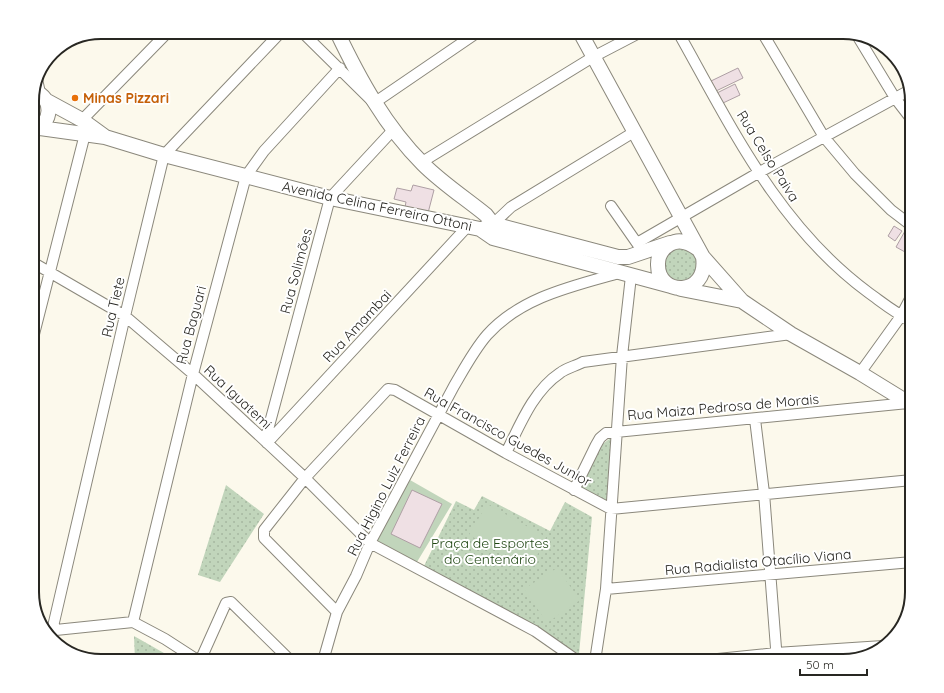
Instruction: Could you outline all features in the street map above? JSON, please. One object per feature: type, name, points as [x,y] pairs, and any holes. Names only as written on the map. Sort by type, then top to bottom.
[{"type":"main road","points":[[341,39],[374,103],[394,129],[422,162],[486,215],[493,231],[608,256],[628,257],[640,248],[682,241],[691,243],[742,301]]},
{"type":"main road","points":[[584,39],[701,253],[704,270],[697,282],[688,287],[675,287],[662,279],[658,269],[658,258],[663,249],[672,243]]},
{"type":"main road","name":"Avenida Celina Ferreira Ottoni","points":[[40,92],[104,137]]},
{"type":"main road","name":"Avenida Celina Ferreira Ottoni","points":[[39,127],[47,120],[49,111],[40,92]]},
{"type":"main road","name":"Avenida Celina Ferreira Ottoni","points":[[39,129],[104,137],[164,155],[330,198],[493,231],[625,275],[742,301],[791,334],[860,373],[905,401]]},
{"type":"street","points":[[82,120],[161,39]]},
{"type":"street","name":"Rua Tiete","points":[[50,627],[164,155],[274,39]]},
{"type":"street","points":[[309,39],[374,103],[468,39]]},
{"type":"street","points":[[422,162],[593,57],[628,39]]},
{"type":"street","name":"Rua Celso Paiva","points":[[682,39],[758,173],[793,222],[821,253],[855,283],[905,318]]},
{"type":"street","points":[[766,39],[824,137],[855,174],[892,210],[905,220]]},
{"type":"street","points":[[861,42],[895,98],[905,111]]},
{"type":"street","name":"Rua Baguari","points":[[134,622],[193,374],[246,176],[264,151],[340,68]]},
{"type":"street","points":[[611,206],[640,248],[680,216],[904,93]]},
{"type":"street","name":"Rua Solimões","points":[[266,442],[330,198],[394,129]]},
{"type":"street","points":[[493,231],[511,207],[634,132]]},
{"type":"street","points":[[39,315],[85,134]]},
{"type":"street","name":"Rua Amambai","points":[[266,442],[473,228]]},
{"type":"street","name":"Rua Iguatemi","points":[[39,266],[124,316],[193,374],[305,478],[370,543],[535,631],[568,654]]},
{"type":"street","points":[[597,654],[606,589],[622,356],[625,275]]},
{"type":"street","name":"Rua Higino Luiz Ferreira","points":[[325,654],[337,612],[356,576],[370,543],[468,361],[487,335],[504,319],[529,302],[566,288],[625,275]]},
{"type":"street","points":[[860,373],[905,307]]},
{"type":"street","points":[[506,453],[526,412],[542,389],[560,372],[583,362],[791,334]]},
{"type":"street","name":"Rua Francisco Guedes Junior","points":[[337,612],[264,538],[264,530],[305,478],[388,389],[395,390],[506,453],[611,509]]},
{"type":"street","name":"Rua Maiza Pedrosa de Morais","points":[[574,490],[600,438],[606,433],[905,405]]},
{"type":"street","points":[[755,420],[764,493],[776,654]]},
{"type":"street","points":[[611,509],[764,493],[905,481]]},
{"type":"street","name":"Rua Radialista Otacílio Viana","points":[[606,589],[770,576],[905,563]]},
{"type":"street","points":[[202,654],[226,603],[233,602],[284,654]]},
{"type":"street","points":[[53,631],[134,622],[188,654]]},
{"type":"street","points":[[805,654],[872,647]]},
{"type":"green space","points":[[678,247],[690,249],[696,257],[698,263],[696,271],[693,280],[668,283],[661,261],[665,254]]},
{"type":"green space","points":[[616,434],[610,505],[577,487],[600,446]]},
{"type":"green space","points":[[410,480],[452,504],[417,562],[376,540]]},
{"type":"green space","points":[[226,485],[264,514],[220,582],[198,575]]},
{"type":"green space","name":"Praça de Esportes do Centenário","points":[[482,496],[550,531],[565,502],[592,517],[579,654],[508,612],[424,566],[456,501],[474,510]]},
{"type":"green space","points":[[487,504],[546,537],[531,568],[469,535]]},
{"type":"green space","points":[[557,568],[580,600],[547,623],[524,589]]},
{"type":"green space","points":[[134,636],[166,654],[135,654]]},
{"type":"building","points":[[738,68],[743,78],[716,91],[711,81]]},
{"type":"building","points":[[735,84],[740,95],[723,103],[717,93]]},
{"type":"building","points":[[413,185],[434,190],[428,213],[405,207],[406,202],[394,199],[397,188],[411,191]]},
{"type":"building","points":[[894,226],[902,231],[895,241],[888,236]]},
{"type":"building","points":[[905,231],[905,252],[896,247]]},
{"type":"building","points":[[412,490],[442,504],[420,548],[391,534]]},
{"type":"place","name":"Minas Pizzari","points":[[75,98]]}]
